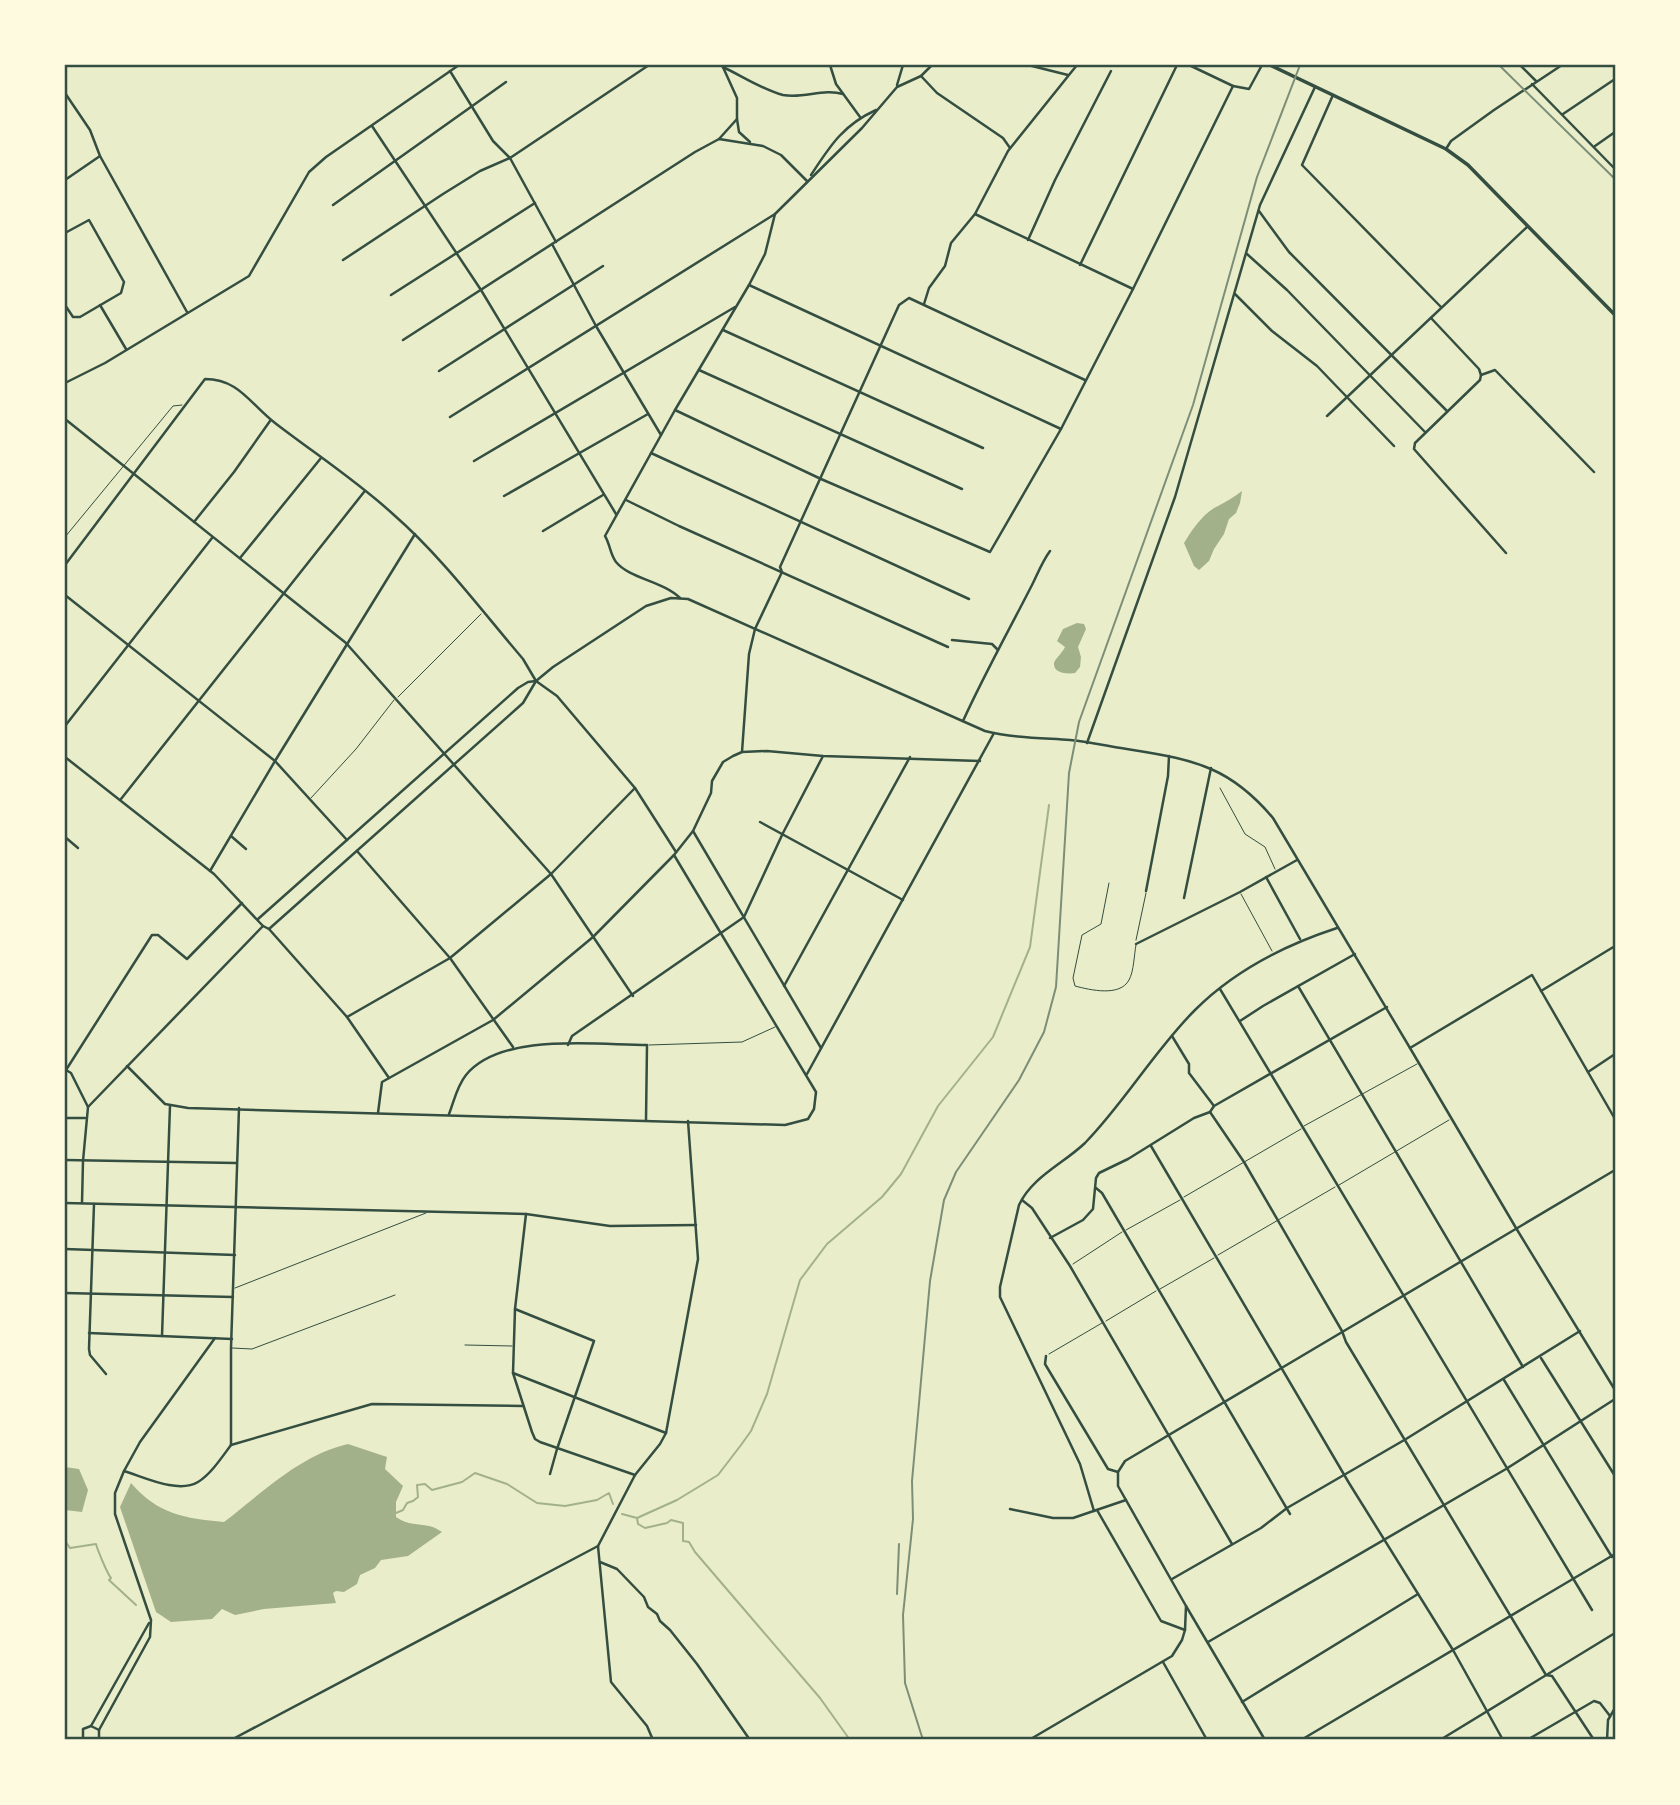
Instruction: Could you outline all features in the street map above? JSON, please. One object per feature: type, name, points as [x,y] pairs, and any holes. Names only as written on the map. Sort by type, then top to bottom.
[{"type":"main road","points":[[1270,65],[1446,149],[1468,165],[1615,315]]},
{"type":"street","points":[[65,383],[249,276],[309,172],[459,65]]},
{"type":"street","points":[[343,260],[480,171],[510,158],[649,65]]},
{"type":"street","points":[[830,65],[836,84],[860,117]]},
{"type":"street","points":[[897,87],[903,65]]},
{"type":"street","points":[[450,417],[775,214],[862,128],[897,87],[921,76],[932,65]]},
{"type":"street","points":[[1028,65],[1068,75]]},
{"type":"street","points":[[924,305],[929,288],[945,266],[951,243],[975,214],[1010,148],[1077,65]]},
{"type":"street","points":[[1080,265],[1177,65]]},
{"type":"street","points":[[1189,65],[1233,86],[1249,89],[1262,65]]},
{"type":"street","points":[[1520,65],[1536,81]]},
{"type":"street","points":[[1446,149],[1451,141],[1562,65]]},
{"type":"street","points":[[723,66],[783,95],[832,91],[843,94]]},
{"type":"street","points":[[723,66],[737,98],[739,132],[752,144]]},
{"type":"street","points":[[450,71],[493,141],[510,158],[535,203],[573,285],[661,435]]},
{"type":"street","points":[[1028,240],[1055,180],[1111,71]]},
{"type":"street","points":[[921,76],[937,93],[1003,138],[1010,148]]},
{"type":"street","points":[[1563,114],[1615,79]]},
{"type":"street","points":[[332,205],[506,82]]},
{"type":"street","points":[[1532,84],[1615,169]]},
{"type":"street","points":[[675,410],[821,479],[990,552],[1061,429],[1233,86]]},
{"type":"street","points":[[1087,743],[1175,497],[1259,211],[1315,86]]},
{"type":"street","points":[[65,93],[90,130],[100,156],[187,312]]},
{"type":"street","points":[[1333,95],[1302,165],[1441,307]]},
{"type":"street","points":[[807,181],[837,136],[860,117],[878,109]]},
{"type":"street","points":[[403,340],[719,139],[737,119]]},
{"type":"street","points":[[372,126],[481,290],[616,515]]},
{"type":"street","points":[[1594,146],[1615,132]]},
{"type":"street","points":[[719,139],[775,150],[807,181]]},
{"type":"street","points":[[65,180],[100,156]]},
{"type":"street","points":[[391,295],[535,203]]},
{"type":"street","points":[[1259,211],[1289,252],[1447,411]]},
{"type":"street","points":[[680,598],[671,590],[617,564],[605,536],[675,410],[750,285],[765,254],[775,214]]},
{"type":"street","points":[[975,214],[1133,289]]},
{"type":"street","points":[[65,233],[89,220],[124,282],[121,293],[80,317],[74,317],[65,305]]},
{"type":"street","points":[[1327,416],[1528,226]]},
{"type":"street","points":[[1246,253],[1286,289],[1425,432]]},
{"type":"street","points":[[439,371],[603,266]]},
{"type":"street","points":[[750,285],[1061,429]]},
{"type":"street","points":[[1235,293],[1272,331],[1317,366],[1394,446]]},
{"type":"street","points":[[742,752],[749,654],[755,629],[899,305],[909,298],[1085,380]]},
{"type":"street","points":[[100,305],[126,349]]},
{"type":"street","points":[[474,461],[737,305]]},
{"type":"street","points":[[1431,318],[1479,369],[1481,375],[1480,380],[1415,443],[1414,449],[1506,553]]},
{"type":"street","points":[[723,330],[984,448]]},
{"type":"street","points":[[699,370],[962,489]]},
{"type":"street","points":[[1481,375],[1495,370],[1594,472]]},
{"type":"street","points":[[65,565],[205,379],[220,379],[236,388],[271,420],[365,491],[415,534],[523,659],[536,681],[557,696],[635,788],[816,1092],[814,1109],[808,1119],[785,1125],[170,1106],[160,1100],[127,1066]]},
{"type":"street","points":[[504,496],[648,414]]},
{"type":"street","points":[[65,419],[346,643],[551,874],[633,996]]},
{"type":"street","points":[[194,522],[271,420]]},
{"type":"street","points":[[651,453],[969,599]]},
{"type":"street","points":[[240,558],[321,458]]},
{"type":"street","points":[[121,799],[365,491]]},
{"type":"street","points":[[542,531],[603,495]]},
{"type":"street","points":[[625,499],[948,647]]},
{"type":"street","points":[[210,871],[346,643],[415,534]]},
{"type":"street","points":[[65,726],[213,537]]},
{"type":"street","points":[[963,721],[1050,551]]},
{"type":"street","points":[[65,595],[275,761],[347,840]]},
{"type":"street","points":[[270,929],[523,703],[536,681],[646,606],[671,598],[688,599],[994,733],[1169,755],[1210,768],[1254,795],[1273,818],[1615,1390]]},
{"type":"street","points":[[952,640],[992,644],[998,650]]},
{"type":"street","points":[[258,919],[523,684],[536,681]]},
{"type":"street","points":[[807,1075],[994,733]]},
{"type":"street","points":[[378,1113],[382,1083],[493,1020],[593,937],[675,854],[693,831],[711,793],[712,781],[723,762],[742,752],[767,751],[823,756],[980,761]]},
{"type":"street","points":[[1146,891],[1168,776],[1169,755]]},
{"type":"street","points":[[568,1045],[572,1037],[744,918],[783,833],[823,756]]},
{"type":"street","points":[[65,757],[210,871],[263,926],[270,929],[347,1017],[389,1078]]},
{"type":"street","points":[[784,986],[910,757]]},
{"type":"street","points":[[1184,898],[1210,768]]},
{"type":"street","points":[[347,1017],[450,958],[551,874],[635,788]]},
{"type":"street","points":[[760,822],[903,900]]},
{"type":"street","points":[[693,831],[821,1048]]},
{"type":"street","points":[[231,836],[246,849]]},
{"type":"street","points":[[65,838],[78,848]]},
{"type":"street","points":[[357,851],[450,958],[513,1047]]},
{"type":"street","points":[[1136,944],[1240,892],[1298,859]]},
{"type":"street","points":[[1266,877],[1300,940]]},
{"type":"street","points":[[87,1109],[71,1073],[66,1070],[152,935],[158,935],[187,959],[242,903]]},
{"type":"street","points":[[82,1203],[87,1109],[263,926]]},
{"type":"street","points":[[1185,1630],[1161,1621],[1095,1511],[1077,1457],[1000,1297],[1000,1287],[1021,1200],[1033,1184],[1059,1166],[1084,1143],[1195,1010],[1230,979],[1300,940],[1339,927]]},
{"type":"street","points":[[1541,991],[1615,946]]},
{"type":"street","points":[[1240,1021],[1355,954]]},
{"type":"street","points":[[1410,1048],[1532,975],[1615,1119]]},
{"type":"street","points":[[1298,986],[1523,1367]]},
{"type":"street","points":[[1220,989],[1592,1610]]},
{"type":"street","points":[[1050,1238],[1083,1220],[1093,1209],[1096,1178],[1099,1173],[1151,1146],[1194,1118],[1210,1112],[1214,1107],[1387,1007]]},
{"type":"street","points":[[1172,1036],[1189,1063],[1189,1073],[1214,1107]]},
{"type":"street","points":[[449,1114],[464,1076],[475,1065],[513,1047],[647,1045],[646,1120]]},
{"type":"street","points":[[1588,1072],[1615,1054]]},
{"type":"street","points":[[162,1336],[170,1106]]},
{"type":"street","points":[[231,1445],[231,1348],[239,1108]]},
{"type":"street","points":[[1210,1112],[1244,1162],[1346,1342],[1546,1675],[1552,1676],[1594,1740]]},
{"type":"street","points":[[65,1118],[85,1118]]},
{"type":"street","points":[[231,1740],[598,1546],[635,1475],[666,1433],[698,1259],[688,1121]]},
{"type":"street","points":[[1151,1146],[1344,1475],[1453,1650],[1503,1740]]},
{"type":"street","points":[[65,1160],[236,1163]]},
{"type":"street","points":[[1265,1740],[1118,1486],[1118,1472],[1125,1461],[1615,1170]]},
{"type":"street","points":[[1096,1188],[1102,1193],[1290,1514]]},
{"type":"street","points":[[1021,1200],[1032,1208],[1070,1266],[1232,1544]]},
{"type":"street","points":[[65,1203],[526,1214],[610,1226],[696,1225]]},
{"type":"street","points":[[94,1204],[90,1355],[106,1374]]},
{"type":"street","points":[[526,1214],[515,1309],[513,1373],[532,1432],[535,1439],[557,1449],[635,1475]]},
{"type":"street","points":[[65,1249],[235,1255]]},
{"type":"street","points":[[65,1293],[233,1297]]},
{"type":"street","points":[[515,1309],[594,1341],[550,1474]]},
{"type":"street","points":[[1172,1579],[1261,1528],[1287,1508],[1406,1439],[1580,1331]]},
{"type":"street","points":[[89,1333],[232,1339]]},
{"type":"street","points":[[99,1740],[99,1730],[150,1637],[151,1620],[115,1514],[115,1493],[140,1442],[215,1338]]},
{"type":"street","points":[[1046,1356],[1045,1364],[1108,1469],[1118,1472]]},
{"type":"street","points":[[1540,1357],[1615,1476]]},
{"type":"street","points":[[513,1373],[666,1433]]},
{"type":"street","points":[[1301,1740],[1613,1556],[1503,1379]]},
{"type":"street","points":[[1208,1642],[1506,1469],[1615,1399]]},
{"type":"street","points":[[124,1471],[178,1486],[189,1486],[199,1482],[231,1445],[372,1404],[523,1406]]},
{"type":"street","points":[[1010,1509],[1053,1518],[1073,1518],[1126,1500]]},
{"type":"street","points":[[598,1546],[611,1682],[647,1726],[653,1740]]},
{"type":"street","points":[[600,1562],[617,1569],[644,1597],[648,1607],[657,1614],[697,1664],[749,1738]]},
{"type":"street","points":[[1242,1702],[1418,1594]]},
{"type":"street","points":[[1029,1740],[1172,1656],[1185,1630],[1186,1606]]},
{"type":"street","points":[[83,1740],[83,1730],[91,1726],[151,1620]]},
{"type":"street","points":[[1440,1740],[1615,1633]]},
{"type":"street","points":[[1163,1662],[1207,1740]]},
{"type":"street","points":[[1527,1740],[1594,1701],[1600,1703],[1610,1716]]},
{"type":"street","points":[[1607,1740],[1605,1734],[1615,1708]]},
{"type":"street","points":[[91,1726],[99,1730]]},
{"type":"lane","points":[[65,537],[173,406],[185,404]]},
{"type":"lane","points":[[310,799],[356,749],[395,699],[483,612]]},
{"type":"lane","points":[[1220,788],[1245,834],[1265,847],[1276,871]]},
{"type":"lane","points":[[1109,883],[1101,923],[1083,935],[1073,978],[1075,986],[1107,992],[1121,988],[1129,980],[1146,891]]},
{"type":"lane","points":[[1240,892],[1274,954]]},
{"type":"lane","points":[[647,1045],[742,1042],[776,1027]]},
{"type":"lane","points":[[1070,1266],[1124,1231],[1419,1063]]},
{"type":"lane","points":[[1046,1356],[1451,1119]]},
{"type":"lane","points":[[234,1289],[431,1211]]},
{"type":"lane","points":[[231,1348],[252,1349],[395,1295]]},
{"type":"lane","points":[[466,1345],[514,1347]]},
{"type":"shaded area","points":[[1242,491],[1236,513],[1229,519],[1209,561],[1199,570],[1194,566],[1184,543],[1207,513]]},
{"type":"shaded area","points":[[1077,623],[1084,624],[1086,629],[1078,647],[1080,667],[1075,673],[1062,672],[1054,667],[1065,647],[1057,641],[1063,629]]},
{"type":"shaded area","points":[[348,1444],[387,1457],[385,1469],[403,1486],[396,1502],[396,1517],[442,1532],[408,1556],[381,1560],[375,1568],[360,1575],[357,1584],[344,1592],[333,1593],[336,1603],[264,1609],[235,1615],[222,1609],[212,1619],[171,1622],[156,1612],[120,1507],[131,1483],[152,1502],[173,1513],[224,1522],[298,1466],[330,1449]]},
{"type":"shaded area","points":[[65,1467],[79,1469],[88,1490],[82,1512],[65,1510]]},
{"type":"waterway","points":[[637,1518],[677,1500],[718,1475],[741,1445],[751,1431],[767,1394],[800,1280],[827,1244],[882,1197],[901,1174],[938,1106],[993,1037],[1030,947],[1049,805]]},
{"type":"waterway","points":[[396,1513],[418,1497],[417,1485],[425,1484],[432,1490],[462,1482],[475,1473],[507,1484],[537,1503],[565,1506],[597,1500],[609,1493],[613,1504]]},
{"type":"waterway","points":[[622,1514],[637,1518],[638,1524],[645,1528],[671,1520],[683,1523],[683,1541],[689,1542],[820,1698],[850,1740]]},
{"type":"waterway","points":[[65,1541],[70,1548],[96,1544],[111,1578],[109,1580],[136,1605]]},
{"type":"railway","points":[[923,1740],[905,1683],[903,1615],[913,1519],[912,1481],[930,1281],[944,1200],[956,1172],[1019,1080],[1044,1032],[1056,987],[1069,773],[1079,722],[1193,405],[1257,177],[1300,65]]},
{"type":"railway","points":[[1499,65],[1615,179]]},
{"type":"railway","points":[[897,1594],[899,1544]]}]
